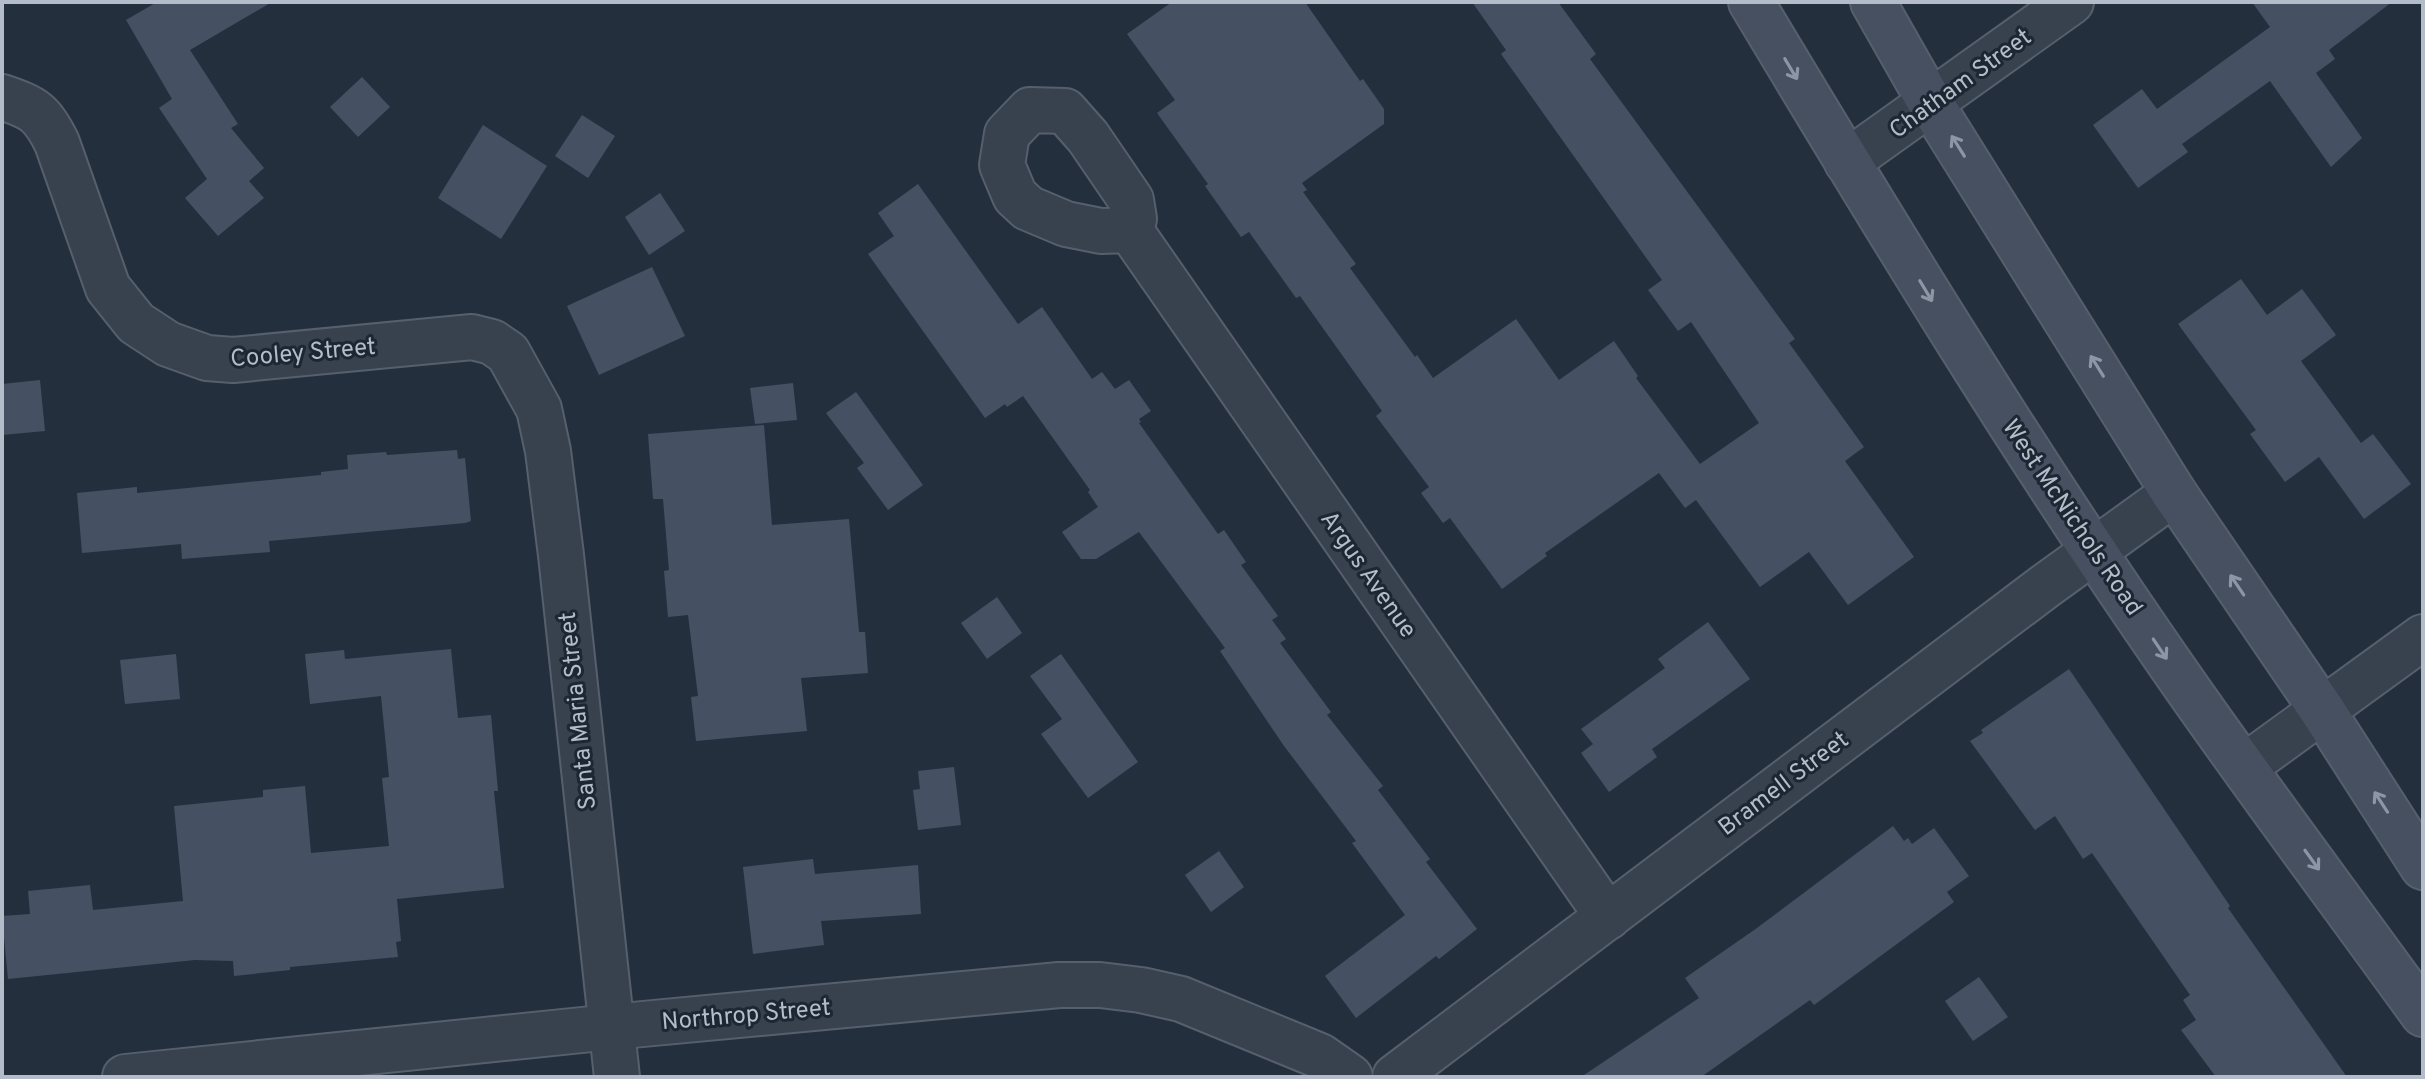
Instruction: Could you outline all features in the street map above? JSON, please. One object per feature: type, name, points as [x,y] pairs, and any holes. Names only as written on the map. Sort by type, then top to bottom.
[{"type":"main road","name":"West McNichols Road","points":[[1751,2],[1955,339],[2172,668],[2423,1014]]},
{"type":"main road","points":[[1873,2],[1931,104],[2174,493],[2322,710],[2423,867]]},
{"type":"street","name":"Chatham Street","points":[[1847,162],[2071,2]]},
{"type":"street","name":"Cooley Street","points":[[2,97],[28,106],[46,122],[57,143],[108,288],[136,323],[168,344],[207,358],[233,360],[472,337],[492,342],[508,353]]},
{"type":"street","name":"Argus Avenue","points":[[1130,230],[1608,917]]},
{"type":"street","name":"Santa Maria Street","points":[[508,353],[539,409],[548,451],[617,1077]]},
{"type":"street","name":"Bramell Street","points":[[1395,1077],[2174,493]]},
{"type":"street","points":[[2244,767],[2423,637]]},
{"type":"street","name":"Northrop Street","points":[[125,1077],[1059,985],[1100,985],[1181,999],[1320,1056],[1350,1077]]},
{"type":"building","points":[[157,2],[272,2],[190,50],[238,124],[231,128],[264,168],[249,181],[264,198],[218,236],[185,198],[207,179],[159,108],[172,99],[126,20]]},
{"type":"building","points":[[1172,2],[1305,2],[1360,81],[1363,79],[1384,109],[1384,124],[1302,183],[1307,190],[1303,192],[1356,264],[1350,268],[1433,378],[1516,319],[1559,380],[1614,341],[1638,376],[1636,378],[1700,464],[1759,423],[1691,322],[1678,331],[1648,290],[1662,280],[1501,54],[1506,50],[1472,2],[1558,2],[1596,54],[1590,59],[1795,339],[1789,343],[1864,447],[1845,461],[1914,557],[1848,605],[1809,552],[1760,587],[1696,500],[1685,508],[1659,473],[1545,553],[1547,556],[1502,589],[1450,518],[1443,523],[1421,493],[1429,487],[1376,416],[1382,411],[1300,296],[1296,298],[1249,232],[1241,237],[1205,186],[1208,184],[1157,113],[1175,100],[1127,34]]},
{"type":"building","points":[[2252,2],[2392,2],[2329,50],[2335,59],[2316,73],[2362,138],[2331,167],[2270,81],[2182,144],[2188,152],[2138,188],[2093,125],[2142,89],[2157,109],[2270,27]]},
{"type":"building","points":[[362,77],[390,107],[358,137],[330,107]]},
{"type":"building","points":[[582,115],[615,136],[588,178],[555,156]]},
{"type":"building","points":[[483,125],[547,166],[501,239],[438,198]]},
{"type":"building","points":[[918,184],[1018,324],[1042,307],[1092,379],[1102,372],[1115,389],[1129,380],[1151,411],[1139,419],[1139,423],[1218,534],[1224,530],[1246,562],[1241,565],[1278,616],[1272,620],[1286,639],[1280,643],[1331,712],[1327,715],[1383,786],[1378,790],[1430,859],[1426,862],[1477,929],[1439,959],[1436,956],[1356,1018],[1325,976],[1405,915],[1352,843],[1356,841],[1284,746],[1220,651],[1225,648],[1139,532],[1096,559],[1081,559],[1062,532],[1098,507],[1088,492],[1090,490],[1023,396],[985,418],[868,254],[894,236],[878,213]]},
{"type":"building","points":[[660,193],[685,231],[649,255],[625,217]]},
{"type":"building","points":[[652,267],[685,336],[599,375],[567,306]]},
{"type":"building","points":[[2241,279],[2267,315],[2302,289],[2336,335],[2301,361],[2361,443],[2373,434],[2411,484],[2364,519],[2319,457],[2285,482],[2250,434],[2256,430],[2178,324]]},
{"type":"building","points":[[40,380],[45,431],[2,435],[2,384]]},
{"type":"building","points":[[793,383],[797,420],[755,424],[750,388]]},
{"type":"building","points":[[856,392],[923,485],[888,510],[857,468],[864,463],[826,413]]},
{"type":"building","points":[[764,425],[772,525],[849,519],[859,632],[865,632],[868,673],[801,678],[807,731],[696,741],[691,697],[698,696],[688,615],[668,617],[664,571],[669,570],[663,499],[653,499],[648,434]]},
{"type":"building","points":[[457,450],[458,459],[465,458],[471,521],[465,523],[269,541],[270,552],[182,559],[181,544],[82,553],[77,493],[137,487],[137,493],[321,475],[321,472],[348,469],[347,455]]},
{"type":"building","points":[[997,597],[1022,633],[987,659],[961,623]]},
{"type":"building","points":[[1708,622],[1750,679],[1652,749],[1657,757],[1609,792],[1581,753],[1593,744],[1581,729],[1665,668],[1658,659]]},
{"type":"building","points":[[451,649],[458,718],[491,715],[498,791],[494,791],[504,888],[397,899],[401,941],[396,942],[398,957],[290,967],[290,970],[234,976],[233,961],[195,960],[8,979],[2,916],[30,914],[28,891],[90,885],[93,910],[183,901],[174,806],[263,797],[263,790],[305,786],[311,853],[389,846],[382,778],[389,777],[381,696],[310,704],[305,654],[344,650],[345,659]]},
{"type":"building","points":[[176,654],[180,699],[125,704],[120,660]]},
{"type":"building","points":[[1061,654],[1138,762],[1088,798],[1041,734],[1062,719],[1030,676]]},
{"type":"building","points":[[2069,669],[2230,906],[2228,908],[2347,1077],[2216,1077],[2181,1030],[2196,1020],[2183,1000],[2190,995],[2092,853],[2083,859],[2055,816],[2035,830],[1970,741],[1983,733],[1981,730]]},
{"type":"building","points":[[954,767],[961,825],[918,830],[913,790],[920,789],[918,771]]},
{"type":"building","points":[[1893,826],[1904,841],[1908,838],[1912,844],[1934,828],[1969,876],[1947,892],[1954,902],[1814,1005],[1810,1000],[1701,1077],[1581,1077],[1699,998],[1685,978]]},
{"type":"building","points":[[1219,851],[1244,887],[1211,912],[1185,875]]},
{"type":"building","points":[[813,859],[815,874],[918,865],[921,914],[821,921],[824,945],[753,954],[743,867]]},
{"type":"building","points":[[1979,977],[2008,1017],[1973,1041],[1945,1001]]}]
